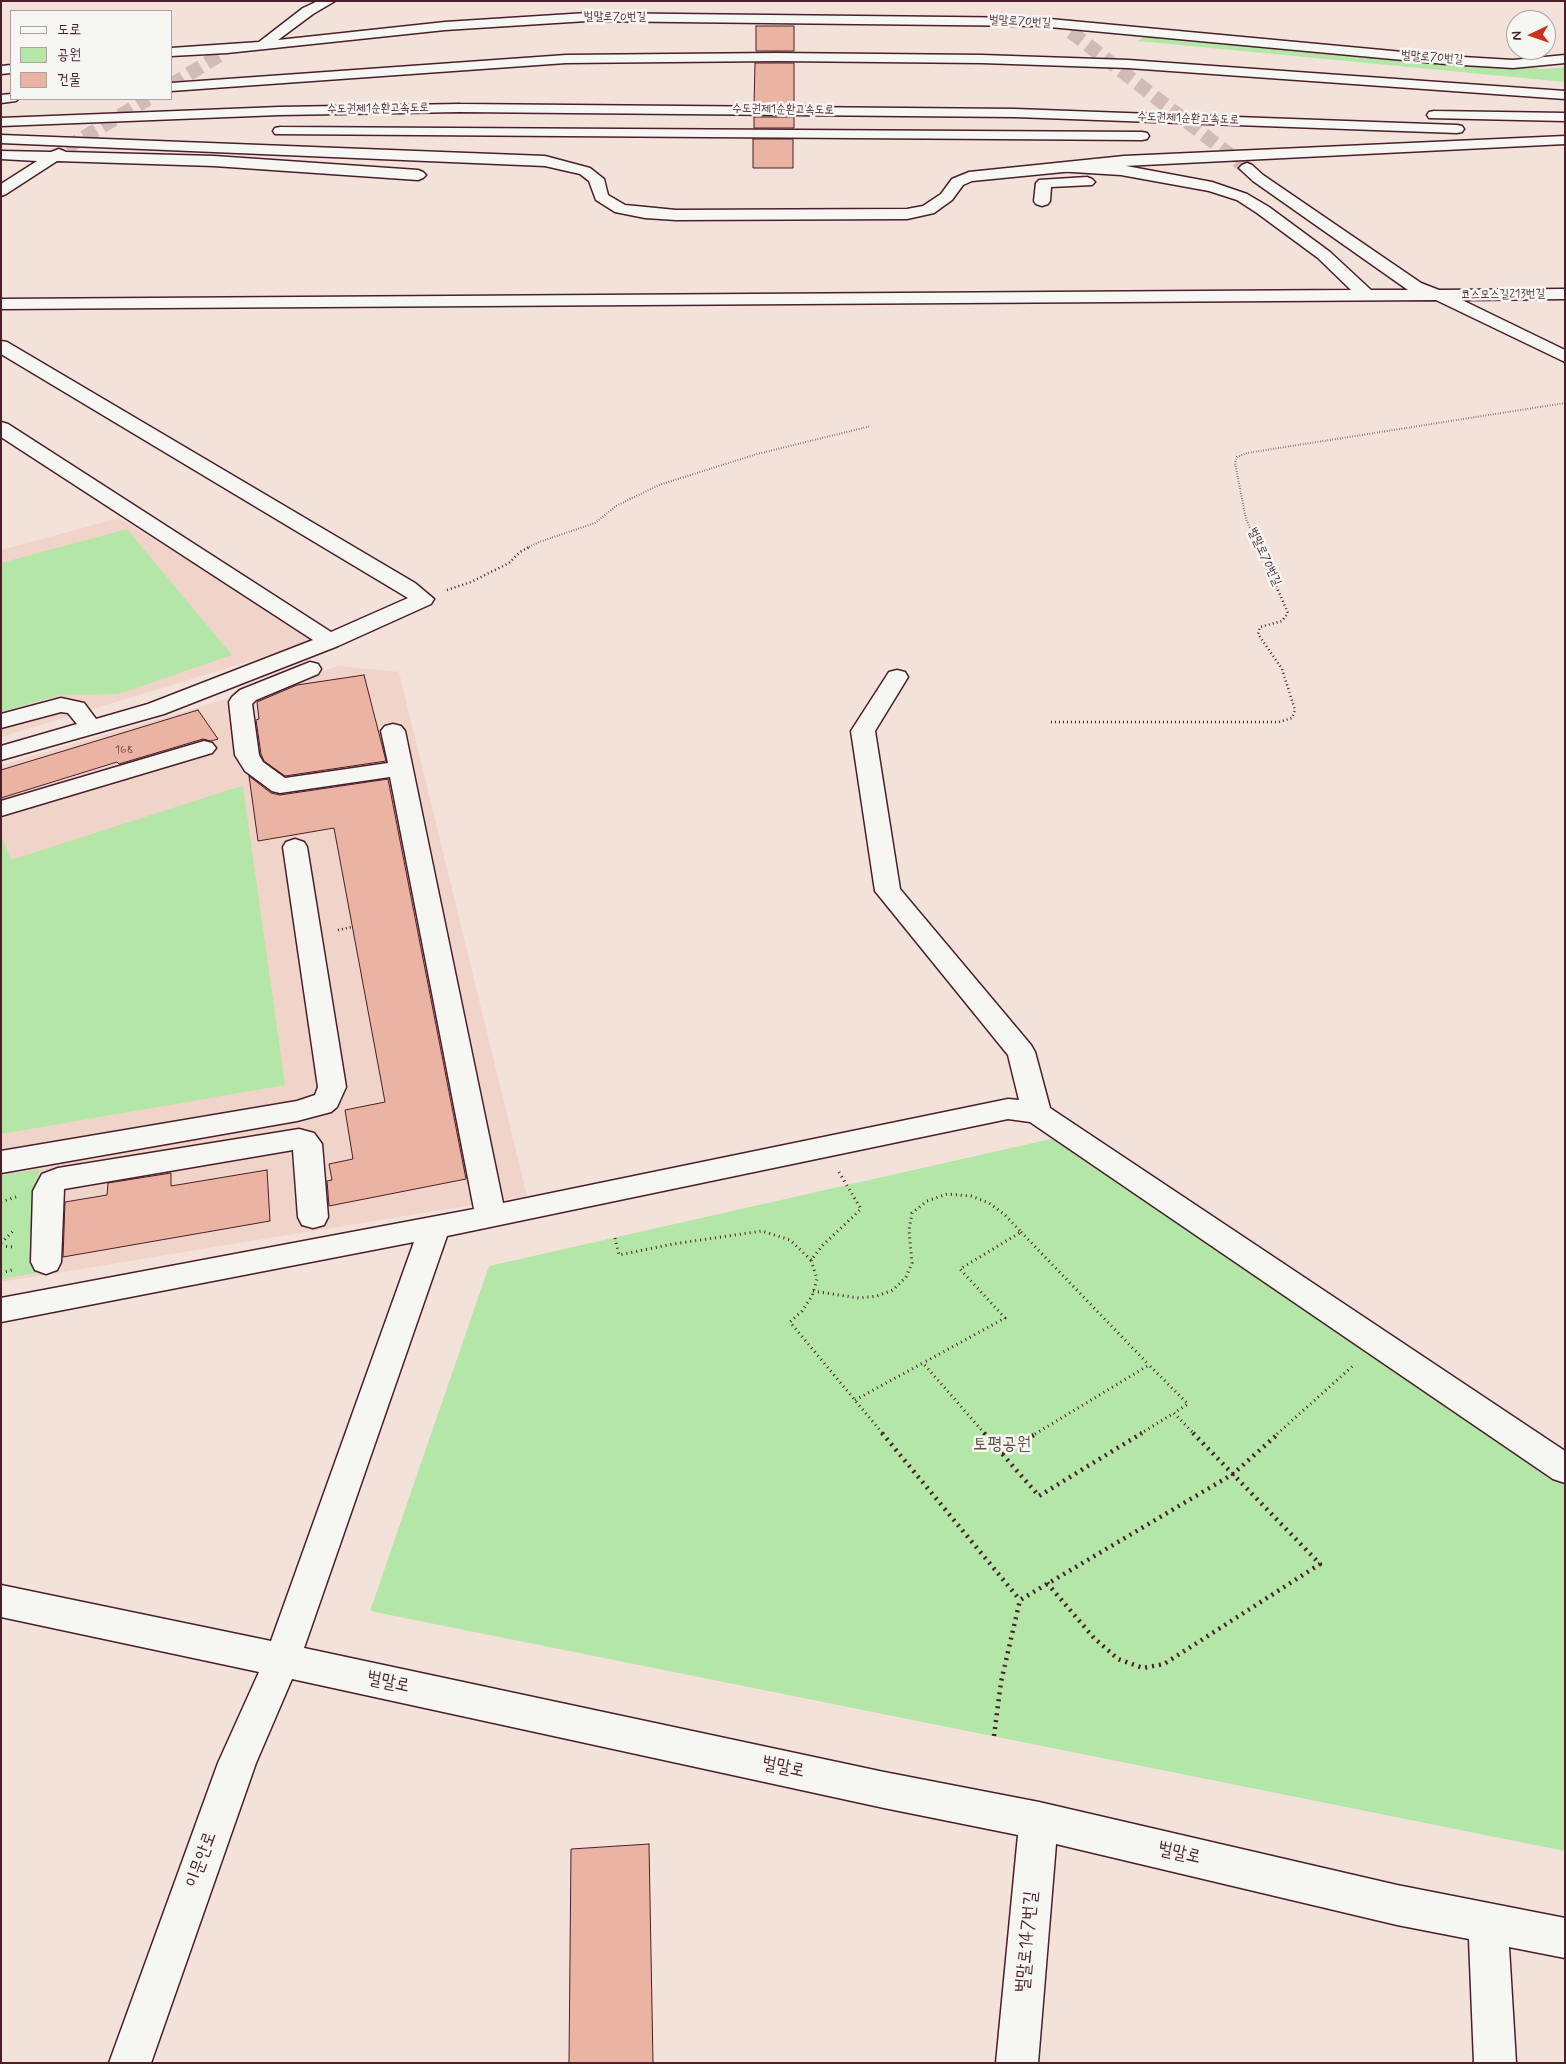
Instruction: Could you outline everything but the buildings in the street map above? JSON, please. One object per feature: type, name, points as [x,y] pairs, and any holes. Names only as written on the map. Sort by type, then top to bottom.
[{"type":"main road","points":[[264,44],[308,11],[329,1]]},
{"type":"main road","name":"벌말로70번길","points":[[1031,8],[1066,28]]},
{"type":"main road","name":"벌말로70번길","points":[[172,52],[225,51],[264,44],[445,26],[588,17],[997,20],[1066,28],[1446,60],[1513,64],[1565,59]]},
{"type":"main road","points":[[172,87],[566,59],[777,57],[1128,64],[1565,95]]},
{"type":"main road","name":"수도권제1순환고속도로","points":[[1,109],[297,99],[778,98],[984,100],[1424,115],[1565,117]]},
{"type":"main road","name":"수도권제1순환고속도로","points":[[1,122],[219,113],[460,108],[1015,113],[1565,131]]},
{"type":"main road","points":[[1,132],[158,131]]},
{"type":"main road","name":"수도권제1순환고속도로","points":[[267,131],[1161,136]]},
{"type":"main road","points":[[1299,138],[1565,136]]},
{"type":"main road","points":[[1,139],[545,161],[586,171],[596,179],[601,197],[621,209],[676,215],[908,214],[928,210],[947,197],[957,182],[969,178],[1124,161],[1565,140]]},
{"type":"main road","points":[[1,154],[61,152],[418,175]]},
{"type":"main road","points":[[1,191],[61,152]]},
{"type":"main road","points":[[1061,168],[1121,170],[1212,187],[1234,195],[1263,210],[1324,255],[1367,296]]},
{"type":"main road","points":[[1247,168],[1258,178],[1415,286],[1441,296],[1565,357]]},
{"type":"main road","points":[[1042,201],[1044,183],[1097,182],[1165,189],[1223,206]]},
{"type":"main road","points":[[1283,244],[1339,270]]},
{"type":"main road","name":"코스모스길213번길","points":[[1,304],[1565,294]]},
{"type":"main road","points":[[1,346],[400,582],[423,599],[330,641],[156,709],[1,753]]},
{"type":"main road","points":[[1,428],[330,641]]},
{"type":"main road","points":[[310,669],[248,696],[240,702],[247,755],[253,766],[280,786],[401,768]]},
{"type":"main road","points":[[897,677],[862,731],[888,890],[1021,1052],[1037,1113]]},
{"type":"main road","points":[[1,721],[61,705],[76,708],[91,727]]},
{"type":"main road","points":[[392,731],[491,1217]]},
{"type":"main road","points":[[1,809],[204,748]]},
{"type":"main road","points":[[46,1262],[48,1191],[52,1182],[132,1153],[304,1110],[321,1105],[327,1100],[332,1087],[294,847]]},
{"type":"main road","points":[[1,1310],[491,1217],[1008,1110],[1037,1113],[1380,1342],[1565,1469]]},
{"type":"main road","points":[[1,1162],[304,1140],[308,1148],[313,1217]]},
{"type":"main road","name":"이문안로","points":[[130,2063],[237,1763],[282,1660],[435,1227]]},
{"type":"main road","name":"벌말로","points":[[1,1601],[864,1786],[1039,1821],[1397,1905],[1565,1938]]},
{"type":"main road","name":"벌말로147번길","points":[[1017,2063],[1039,1821]]},
{"type":"main road","points":[[1488,1924],[1495,2063]]},
{"type":"path","name":"벌말로70번길","points":[[1051,722],[1279,722],[1292,718],[1295,710],[1282,669],[1258,634],[1260,627],[1282,621],[1287,617],[1287,608],[1246,519],[1236,463],[1238,457],[1247,453],[1565,403]]},
{"type":"path","points":[[423,599],[509,563],[520,552],[539,542],[595,523],[616,506],[659,486],[757,454],[871,426]]},
{"type":"path","points":[[811,1260],[830,1238],[861,1209],[825,1148]]},
{"type":"path","points":[[813,1291],[859,1298],[877,1296],[893,1290],[906,1277],[912,1263],[909,1230],[912,1213],[927,1201],[947,1194],[971,1196],[989,1203],[1005,1215],[1188,1404],[1038,1496],[923,1363]]},
{"type":"path","points":[[615,1238],[619,1255],[673,1244],[762,1230],[790,1240],[811,1260],[816,1279],[813,1291],[802,1311],[790,1322],[1020,1600]]},
{"type":"path","points":[[855,1400],[1005,1318],[960,1269],[1021,1232]]},
{"type":"path","points":[[994,1736],[1001,1682],[1020,1600],[1233,1474],[1380,1342]]},
{"type":"path","points":[[1002,1454],[1150,1365]]},
{"type":"path","points":[[1048,1583],[1094,1638],[1118,1659],[1144,1668],[1164,1664],[1320,1564],[1174,1414]]},
{"type":"shaded area","points":[[119,518],[320,640],[1,737],[1,550]]},
{"type":"shaded area","points":[[339,666],[399,672],[527,1196],[1,1282],[1,765]]},
{"type":"green space","points":[[1145,35],[1543,69],[1565,67],[1565,82],[1138,41]]},
{"type":"green space","points":[[127,529],[232,655],[119,694],[59,695],[1,712],[1,563]]},
{"type":"green space","points":[[238,787],[243,787],[285,1085],[1,1134],[1,835],[11,860]]},
{"type":"green space","name":"토평공원","points":[[1064,1136],[1565,1486],[1565,1851],[370,1611],[489,1266]]},
{"type":"green space","points":[[39,1169],[35,1273],[1,1279],[1,1175]]},
{"type":"tunnel","points":[[1071,32],[1247,168]]},
{"type":"tunnel","points":[[172,84],[223,53]]},
{"type":"tunnel","points":[[66,148],[146,100]]}]
